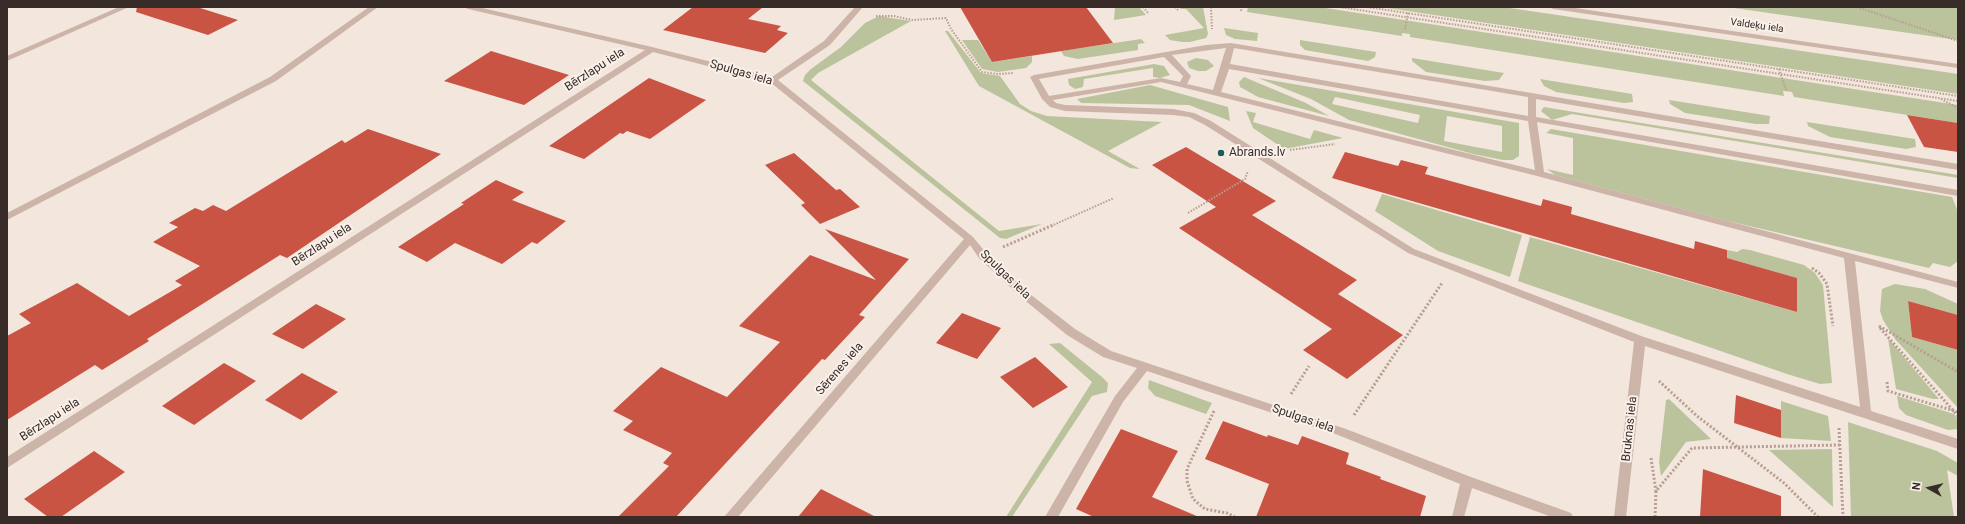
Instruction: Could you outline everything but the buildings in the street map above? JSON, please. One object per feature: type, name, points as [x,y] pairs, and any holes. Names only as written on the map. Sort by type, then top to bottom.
[{"type":"street","points":[[7,59],[125,7]]},
{"type":"street","points":[[7,217],[273,80],[374,7]]},
{"type":"street","name":"Spulgas iela","points":[[468,7],[652,49],[773,80],[970,239],[983,256],[1026,296],[1071,332],[1106,354],[1342,432],[1467,481],[1567,517]]},
{"type":"street","points":[[773,80],[827,43],[859,7]]},
{"type":"street","name":"Valdeķu iela","points":[[1553,7],[1958,66]]},
{"type":"street","points":[[1216,94],[1226,66],[1231,45]]},
{"type":"street","points":[[1958,167],[1532,97],[1231,45],[1206,47],[1034,77],[1046,99],[1053,105],[1065,108],[1173,112],[1191,115],[1208,122],[1411,251],[1452,268],[1640,340],[1958,444]]},
{"type":"street","name":"Bērzlapu iela","points":[[7,463],[652,49]]},
{"type":"street","points":[[1166,54],[1187,76],[1183,85]]},
{"type":"street","points":[[1226,66],[1958,193]]},
{"type":"street","points":[[1046,99],[1161,80],[1540,174],[1958,285]]},
{"type":"street","points":[[1532,97],[1532,120],[1540,174]]},
{"type":"street","name":"Sērenes iela","points":[[730,517],[970,239]]},
{"type":"street","points":[[1849,255],[1866,414]]},
{"type":"street","name":"Bruknas iela","points":[[1620,517],[1640,340]]},
{"type":"street","points":[[1052,517],[1119,399],[1145,366]]},
{"type":"street","points":[[1458,517],[1467,481]]},
{"type":"path","points":[[1143,7],[1149,14]]},
{"type":"path","points":[[1175,7],[1178,10]]},
{"type":"path","points":[[1241,11],[1242,7]]},
{"type":"path","points":[[1339,7],[1958,101]]},
{"type":"path","points":[[1367,7],[1958,96]]},
{"type":"path","points":[[1370,12],[1371,7]]},
{"type":"path","points":[[1857,7],[1958,41]]},
{"type":"path","points":[[1405,29],[1408,13]]},
{"type":"path","points":[[870,17],[881,14],[912,20],[946,18],[951,29],[982,72],[998,74],[1010,72],[1034,77]]},
{"type":"path","points":[[1778,69],[1786,90]]},
{"type":"path","points":[[1930,92],[1938,98],[1958,108]]},
{"type":"path","points":[[983,256],[1114,198]]},
{"type":"path","points":[[1807,265],[1819,273],[1827,284],[1833,330]]},
{"type":"path","points":[[1342,432],[1452,268]]},
{"type":"path","points":[[1876,323],[1877,331]]},
{"type":"path","points":[[1876,323],[1958,372]]},
{"type":"path","points":[[1876,323],[1958,416]]},
{"type":"path","points":[[1281,412],[1309,366]]},
{"type":"path","points":[[1885,376],[1888,391],[1958,412]]},
{"type":"path","points":[[1658,389],[1659,382],[1697,416],[1784,483],[1818,517]]},
{"type":"path","points":[[1838,405],[1843,517]]},
{"type":"path","points":[[1216,408],[1187,469],[1187,481],[1193,499],[1205,510],[1226,513],[1235,517]]},
{"type":"path","points":[[1656,491],[1692,448],[1840,445]]},
{"type":"path","points":[[1652,450],[1651,458],[1656,491],[1655,517]]},
{"type":"green space","points":[[1115,7],[1139,7],[1146,15],[1114,20]]},
{"type":"green space","points":[[1179,7],[1203,7],[1208,34],[1206,38],[1190,42],[1182,42],[1170,40],[1165,35],[1204,28],[1186,9],[1181,9]]},
{"type":"green space","points":[[1248,7],[1319,7],[1958,105],[1958,123],[1794,97],[1792,92],[1783,91],[1784,96],[1410,37],[1410,34],[1402,33],[1402,36],[1247,12]]},
{"type":"green space","points":[[1381,7],[1503,7],[1958,74],[1958,94]]},
{"type":"green space","points":[[1727,7],[1958,7],[1958,40]]},
{"type":"green space","points":[[879,16],[911,21],[818,73],[811,80],[999,231],[1042,224],[1006,239],[1000,238],[803,81],[805,75],[811,69],[841,47],[865,23]]},
{"type":"green space","points":[[1224,28],[1258,33],[1257,41],[1235,39],[1226,35]]},
{"type":"green space","points":[[945,31],[948,31],[981,73],[1000,76],[1020,104],[1031,111],[1047,116],[1162,122],[1108,151],[1140,169],[1130,168],[979,86]]},
{"type":"green space","points":[[1141,39],[1145,43],[1138,44],[1138,50],[1078,59],[1064,56],[1061,51]]},
{"type":"green space","points":[[962,40],[978,40],[992,62],[1032,56],[1032,62],[1026,68],[998,72],[982,69]]},
{"type":"green space","points":[[1300,40],[1376,52],[1375,57],[1368,61],[1305,50],[1300,45]]},
{"type":"green space","points":[[1196,58],[1208,60],[1214,66],[1206,71],[1198,71],[1189,68],[1187,62]]},
{"type":"green space","points":[[1412,58],[1504,73],[1499,80],[1485,81],[1426,72],[1412,61]]},
{"type":"green space","points":[[1154,64],[1164,66],[1170,75],[1160,78],[1153,77],[1153,68],[1084,79],[1083,87],[1075,89],[1069,85],[1068,79]]},
{"type":"green space","points":[[1244,77],[1306,103],[1329,116],[1258,97],[1240,87],[1239,82]]},
{"type":"green space","points":[[1258,78],[1519,123],[1519,156],[1513,160],[1503,160],[1473,154],[1349,120],[1311,99]],"holes":[[[1335,97],[1420,115],[1418,123],[1332,104]],[[1447,116],[1502,126],[1502,152],[1444,141]]]},
{"type":"green space","points":[[1540,79],[1632,94],[1633,102],[1624,103],[1556,92],[1544,86]]},
{"type":"green space","points":[[1150,85],[1228,107],[1230,121],[1189,105],[1081,103],[1077,99]]},
{"type":"green space","points":[[1669,100],[1770,116],[1769,124],[1756,124],[1685,113],[1670,104]]},
{"type":"green space","points":[[1544,107],[1958,175],[1958,178],[1572,114],[1552,120],[1541,111]]},
{"type":"green space","points":[[1246,111],[1256,113],[1253,122],[1310,139],[1314,130],[1343,138],[1284,149],[1253,128]]},
{"type":"green space","points":[[1807,122],[1915,139],[1916,147],[1906,149],[1830,137],[1808,126]]},
{"type":"green space","points":[[1551,129],[1952,197],[1958,212],[1958,261],[1950,267],[1933,263],[1929,268],[1728,221],[1555,175],[1547,169],[1573,175],[1573,138],[1546,133]]},
{"type":"green space","points":[[1382,194],[1522,235],[1510,277],[1438,251],[1375,211]]},
{"type":"green space","points":[[1530,237],[1797,312],[1797,278],[1727,258],[1727,250],[1737,252],[1742,249],[1750,250],[1804,265],[1815,273],[1823,285],[1832,383],[1820,384],[1787,374],[1518,281]]},
{"type":"green space","points":[[1895,284],[1925,289],[1958,304],[1958,315],[1908,301],[1912,337],[1958,350],[1958,408],[1895,339],[1883,320],[1880,311],[1882,289]]},
{"type":"green space","points":[[1888,338],[1939,399],[1933,399],[1896,389]]},
{"type":"green space","points":[[1060,343],[1108,383],[1107,392],[1092,396],[1012,517],[1006,517],[1092,382],[1049,344]]},
{"type":"green space","points":[[1149,380],[1212,403],[1206,414],[1155,396],[1148,388]]},
{"type":"green space","points":[[1897,396],[1954,414],[1958,419],[1958,429],[1948,430],[1906,415],[1899,408]]},
{"type":"green space","points":[[1669,399],[1711,439],[1686,442],[1661,476],[1659,462],[1666,400]]},
{"type":"green space","points":[[1781,401],[1828,416],[1831,441],[1781,438]]},
{"type":"green space","points":[[1848,422],[1937,451],[1958,463],[1958,476],[1947,470],[1954,517],[1851,517]]},
{"type":"green space","points":[[1832,449],[1833,507],[1769,450]]},
{"type":"place","name":"Abrands.lv","points":[[1221,153]]}]
